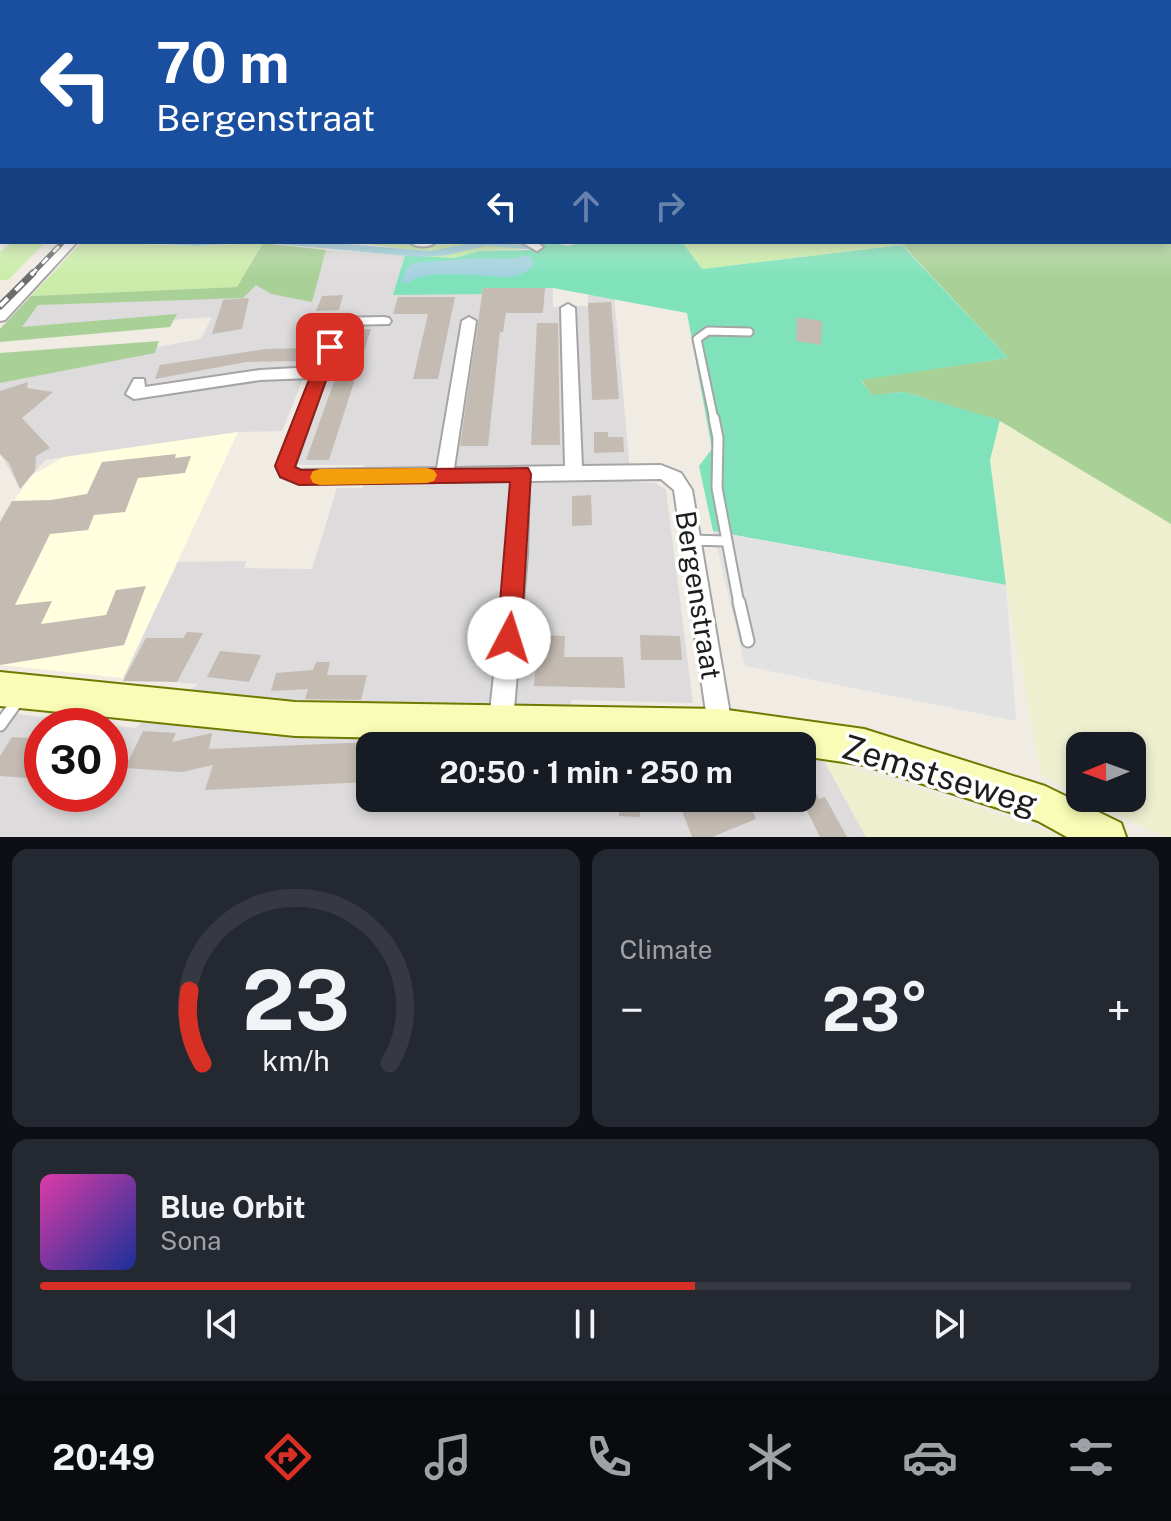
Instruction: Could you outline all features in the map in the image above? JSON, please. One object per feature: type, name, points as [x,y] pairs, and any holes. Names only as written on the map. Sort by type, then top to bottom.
[{"type":"street","points":[[0,317],[69,244]]},
{"type":"street","points":[[568,308],[574,473]]},
{"type":"street","name":"Bergenstraat","points":[[384,321],[340,321],[285,466],[287,472],[299,477],[661,472],[671,475],[679,481],[683,490],[720,726]]},
{"type":"street","points":[[444,475],[469,321]]},
{"type":"street","points":[[139,383],[134,394],[260,375],[320,372]]},
{"type":"street","points":[[501,721],[517,555],[521,474]]},
{"type":"street","name":"Zemstseweg","points":[[11,691],[295,719],[720,726],[864,747],[1045,805],[1107,837]]},
{"type":"lane","points":[[748,641],[725,541],[717,488],[719,441],[697,339],[708,331],[749,332]]},
{"type":"lane","points":[[690,540],[725,541]]},
{"type":"lane","points":[[0,725],[11,691]]},
{"type":"shaded area","points":[[326,250],[405,255],[393,295],[483,288],[553,288],[553,307],[588,306],[588,297],[593,290],[614,295],[631,482],[656,483],[666,490],[693,703],[571,700],[572,732],[356,732],[356,812],[816,812],[816,756],[822,757],[866,837],[0,837],[0,712],[24,715],[24,812],[128,812],[128,727],[135,728],[198,684],[123,678],[178,562],[246,561],[244,568],[312,569],[337,488],[363,488],[364,465],[298,463],[329,377],[303,379],[282,431],[238,432],[45,460],[20,489],[0,453],[0,376],[201,339],[212,317],[0,332],[0,329],[31,296],[252,289],[264,266],[322,265]]},
{"type":"shaded area","points":[[1000,420],[1171,524],[1171,837],[1163,837],[1114,812],[1146,812],[1146,732],[1066,732],[1066,788],[1041,775],[1006,585],[990,460]]},
{"type":"shaded area","points":[[238,432],[123,678],[0,665],[0,522],[31,476],[64,457]]},
{"type":"shaded area","points":[[713,531],[1006,585],[1016,721],[745,666]]},
{"type":"shaded area","points":[[822,757],[1054,833],[1063,837],[866,837]]},
{"type":"green space","points":[[10,244],[44,244],[8,280],[0,280],[0,252]]},
{"type":"green space","points":[[80,244],[262,244],[237,287],[31,296]]},
{"type":"green space","points":[[262,244],[326,250],[312,302],[271,294],[256,285],[243,298],[38,305],[22,327],[177,314],[170,327],[0,342],[0,329],[31,296],[237,287]]},
{"type":"green space","points":[[368,244],[526,244],[534,248],[479,251],[454,258],[405,255],[406,249]]},
{"type":"green space","points":[[544,244],[683,244],[702,269],[902,245],[1008,358],[861,380],[872,395],[904,392],[1000,420],[990,460],[1006,585],[713,531],[699,466],[712,449],[687,313],[553,288],[483,288],[482,294],[393,295],[405,255],[454,258],[479,251],[528,250]]},
{"type":"green space","points":[[683,244],[902,245],[701,269]]},
{"type":"green space","points":[[902,244],[1171,244],[1171,524],[1000,421],[904,392],[872,396],[861,379],[1008,358]]},
{"type":"green space","points":[[159,341],[155,353],[0,383],[0,353]]},
{"type":"water","points":[[162,244],[226,244],[196,246]]},
{"type":"water","points":[[278,244],[344,244],[430,251],[467,244],[536,244],[528,249],[486,246],[448,255],[418,257]]},
{"type":"water","points":[[530,256],[534,265],[522,274],[511,277],[443,274],[401,282],[406,268],[414,263],[478,258],[514,259]]},
{"type":"building","points":[[483,288],[545,288],[543,313],[506,313],[503,332],[500,332],[488,446],[460,446]]},
{"type":"building","points":[[343,295],[339,310],[316,311],[322,296]]},
{"type":"building","points":[[398,297],[455,297],[438,379],[413,379],[428,314],[393,314]]},
{"type":"building","points":[[249,298],[242,329],[212,334],[223,300]]},
{"type":"building","points":[[611,302],[619,399],[592,400],[588,303]]},
{"type":"building","points":[[797,317],[822,321],[821,345],[796,341]]},
{"type":"building","points":[[537,323],[558,323],[560,445],[531,445]]},
{"type":"building","points":[[353,329],[371,329],[329,460],[306,460]]},
{"type":"building","points":[[309,348],[304,361],[246,362],[155,379],[160,365],[266,349]]},
{"type":"building","points":[[28,382],[27,388],[53,392],[22,418],[50,448],[36,456],[35,471],[20,489],[9,463],[0,454],[0,391]]},
{"type":"building","points":[[594,432],[608,432],[608,437],[623,437],[624,452],[594,453]]},
{"type":"building","points":[[176,454],[175,458],[191,456],[185,473],[138,478],[125,512],[94,515],[88,530],[50,534],[15,605],[52,601],[41,624],[106,615],[116,590],[146,586],[124,645],[0,665],[0,522],[12,501],[51,500],[87,494],[102,462]]},
{"type":"building","points":[[591,495],[592,525],[572,526],[572,496]]},
{"type":"building","points":[[187,632],[203,633],[177,682],[123,681],[146,638],[183,638]]},
{"type":"building","points":[[538,635],[565,636],[564,657],[623,657],[625,688],[534,686]]},
{"type":"building","points":[[640,635],[680,636],[682,660],[641,660]]},
{"type":"building","points":[[220,651],[261,655],[249,682],[207,677]]},
{"type":"building","points":[[316,662],[330,662],[327,675],[367,675],[361,700],[305,699],[308,689],[271,691],[276,673],[313,670]]},
{"type":"building","points":[[143,731],[176,733],[172,742],[212,733],[209,749],[356,743],[356,782],[205,790],[213,765],[182,772],[128,768]]},
{"type":"building","points":[[12,737],[24,738],[24,778],[0,776],[0,756]]},
{"type":"building","points":[[816,793],[819,799],[825,797],[847,837],[820,837],[808,812],[816,812]]},
{"type":"building","points":[[619,812],[640,812],[640,817],[619,816]]},
{"type":"building","points":[[682,812],[753,812],[756,819],[712,837],[692,837]]},
{"type":"railway","points":[[31,275],[61,244]]},
{"type":"railway","points":[[0,306],[31,275]]},
{"type":"slow traffic","points":[[320,477],[427,475]]},
{"type":"route","points":[[330,347],[285,466],[287,472],[299,477],[521,474],[509,638]]}]
